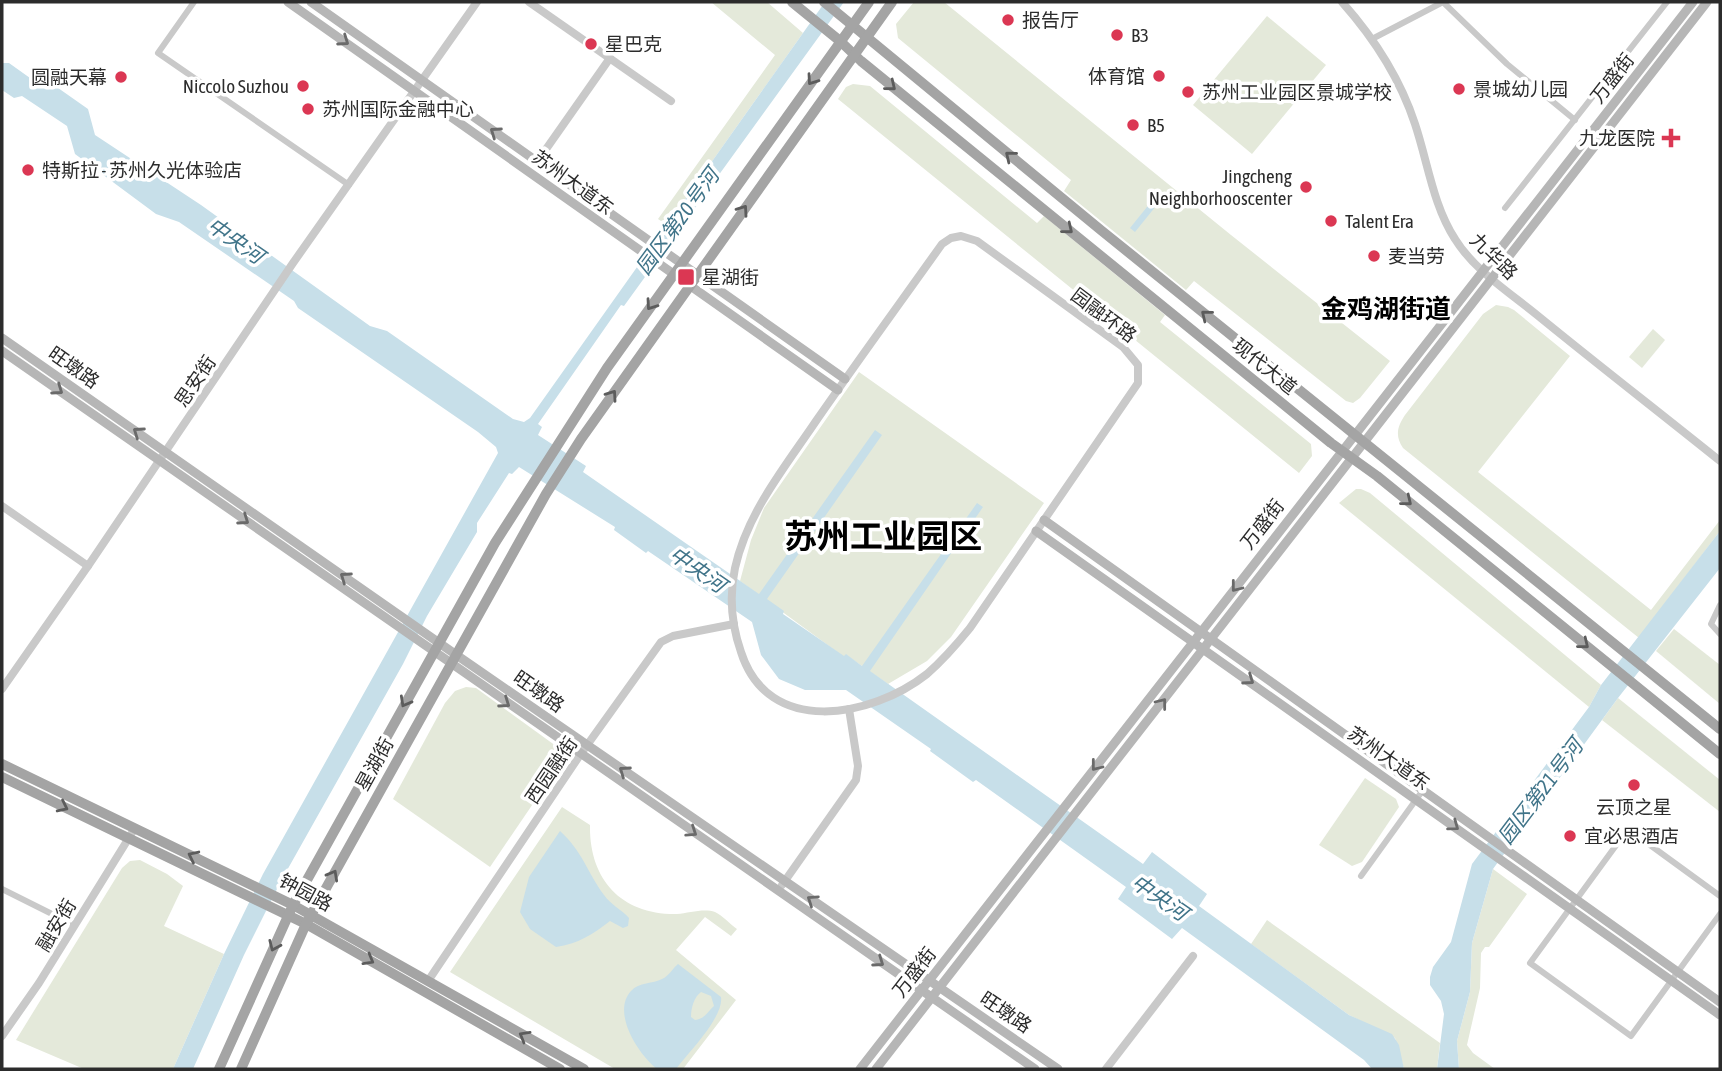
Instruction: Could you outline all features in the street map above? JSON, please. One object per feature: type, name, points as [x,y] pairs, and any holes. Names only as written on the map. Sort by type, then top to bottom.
[{"type":"main road","name":"苏州大道东","points":[[288,2],[838,390]]},
{"type":"main road","name":"苏州大道东","points":[[311,2],[845,379]]},
{"type":"main road","name":"现代大道","points":[[792,2],[1342,451],[1377,475],[1720,754]]},
{"type":"main road","name":"现代大道","points":[[824,2],[865,38],[1720,729]]},
{"type":"main road","name":"星湖街","points":[[219,1069],[290,910],[495,543],[607,368],[869,2]]},
{"type":"main road","name":"星湖街","points":[[241,1069],[309,919],[546,494],[573,451],[892,2]]},
{"type":"main road","name":"万盛街","points":[[860,1069],[1693,2]]},
{"type":"main road","name":"万盛街","points":[[876,1069],[1707,2]]},
{"type":"main road","name":"旺墩路","points":[[2,338],[424,632],[436,647],[580,755],[1035,1069]]},
{"type":"main road","name":"旺墩路","points":[[2,351],[419,642],[436,647]]},
{"type":"main road","name":"苏州大道东","points":[[1044,520],[1720,1002]]},
{"type":"main road","name":"苏州大道东","points":[[1036,531],[1720,1015]]},
{"type":"main road","name":"旺墩路","points":[[452,659],[587,746],[1058,1069]]},
{"type":"main road","name":"钟园路","points":[[2,764],[255,885],[290,910],[428,981],[583,1069]]},
{"type":"main road","name":"钟园路","points":[[2,777],[246,894],[275,901]]},
{"type":"main road","name":"钟园路","points":[[309,919],[560,1069]]},
{"type":"street","points":[[194,2],[158,53],[349,185]]},
{"type":"street","name":"思安街","points":[[2,689],[293,263],[477,2]]},
{"type":"street","points":[[529,2],[671,102]]},
{"type":"street","name":"九华路","points":[[1342,2],[1372,39],[1406,99],[1434,193],[1448,227],[1463,250],[1483,271],[1720,460]]},
{"type":"street","points":[[1372,39],[1443,2],[1516,72],[1575,120]]},
{"type":"street","points":[[1505,208],[1667,2]]},
{"type":"street","points":[[537,162],[610,58]]},
{"type":"street","name":"园融环路","points":[[961,236],[977,241],[1123,348],[1135,359],[1139,368],[1136,386],[964,636],[927,674],[904,689],[852,709],[817,712],[785,704],[771,696],[757,683],[747,667],[734,624],[734,570],[749,528],[766,495],[845,379],[944,242],[961,236]]},
{"type":"street","points":[[2,506],[88,566]]},
{"type":"street","points":[[1720,604],[1711,624],[1720,634]]},
{"type":"street","name":"西园融街","points":[[428,981],[580,755],[661,642],[673,636],[734,624]]},
{"type":"street","points":[[778,891],[856,780],[858,766],[852,709]]},
{"type":"street","points":[[1361,876],[1423,790]]},
{"type":"street","name":"融安街","points":[[2,1036],[39,984],[135,828]]},
{"type":"street","points":[[1720,896],[1628,829],[1530,963],[1631,1036],[1720,914]]},
{"type":"street","points":[[2,889],[74,925]]},
{"type":"street","points":[[1106,1069],[1193,956]]},
{"type":"shaded area","points":[[711,2],[767,2],[803,33],[667,225],[658,219],[775,55]]},
{"type":"shaded area","points":[[914,2],[944,2],[1390,361],[1360,398],[1353,403],[1346,401],[1194,281],[1186,290],[1064,191],[1071,180],[898,38],[896,24]]},
{"type":"shaded area","points":[[1267,16],[1326,65],[1252,154],[1193,105]]},
{"type":"shaded area","points":[[853,84],[870,86],[1037,223],[1044,216],[1165,315],[1160,322],[1311,444],[1312,456],[1299,473],[838,99],[846,87]]},
{"type":"shaded area","points":[[1496,305],[1514,310],[1570,356],[1478,472],[1651,610],[1720,520],[1720,531],[1639,638],[1400,444],[1398,432],[1405,415],[1483,314]]},
{"type":"shaded area","points":[[1653,329],[1665,340],[1642,368],[1629,357]]},
{"type":"shaded area","points":[[859,372],[1044,503],[951,637],[927,661],[888,684],[846,655],[844,657],[740,581],[751,540],[764,508]]},
{"type":"shaded area","points":[[1356,489],[1370,493],[1601,685],[1589,707],[1339,503]]},
{"type":"shaded area","points":[[1674,629],[1720,665],[1720,704],[1656,651]]},
{"type":"shaded area","points":[[466,687],[476,688],[556,746],[562,754],[560,764],[490,867],[393,799],[445,703],[455,691]]},
{"type":"shaded area","points":[[1618,698],[1720,780],[1720,812],[1602,720]]},
{"type":"shaded area","points":[[1365,778],[1396,799],[1399,807],[1362,862],[1352,866],[1319,845]]},
{"type":"shaded area","points":[[562,807],[590,825],[595,862],[612,890],[625,901],[657,913],[715,912],[737,929],[731,936],[705,917],[676,950],[736,1000],[683,1069],[615,1069],[450,972]]},
{"type":"shaded area","points":[[140,860],[183,886],[164,926],[224,954],[173,1069],[84,1069],[16,1040],[122,868],[130,861]]},
{"type":"shaded area","points":[[1493,869],[1527,894],[1489,947],[1485,947],[1481,953],[1480,988],[1467,1045],[1473,1053],[1495,1069],[1459,1069],[1457,1041],[1470,992],[1472,943]]},
{"type":"shaded area","points":[[1267,920],[1440,1043],[1437,1069],[1404,1069],[1395,1038],[1349,1015],[1251,944]]},
{"type":"water","points":[[825,2],[844,2],[624,306],[621,305],[538,424],[542,427],[538,435],[586,466],[583,472],[759,594],[875,430],[882,435],[767,599],[784,611],[783,614],[862,666],[977,503],[983,507],[870,671],[1143,864],[1152,852],[1207,894],[1199,906],[1349,1015],[1392,1034],[1399,1045],[1404,1069],[1372,1069],[1364,1060],[1182,928],[1172,939],[1118,899],[1126,887],[976,780],[973,782],[846,690],[805,690],[779,679],[761,655],[752,622],[648,551],[646,553],[614,530],[615,527],[519,467],[512,474],[509,473],[477,523],[477,532],[427,616],[403,664],[281,881],[244,955],[193,1069],[173,1069],[263,874],[498,453],[496,447],[478,432],[298,308],[294,301],[179,222],[156,214],[75,154],[67,126],[22,96],[14,98],[2,90],[2,63],[9,63],[30,78],[41,76],[88,109],[95,135],[201,205],[370,326],[387,331],[513,419],[524,422],[530,418]]},
{"type":"water","points":[[1151,202],[1156,206],[1135,232],[1130,228]]},
{"type":"water","name":"园区第21号河","points":[[1720,531],[1720,568],[1618,698],[1493,869],[1472,943],[1470,992],[1457,1041],[1459,1069],[1437,1069],[1444,1014],[1441,1001],[1430,985],[1430,977],[1433,967],[1451,942],[1472,864],[1589,707],[1601,685]]},
{"type":"water","points":[[560,831],[580,854],[598,887],[629,918],[628,926],[623,928],[610,921],[585,938],[556,947],[530,929],[520,912],[529,877]]},
{"type":"water","points":[[678,964],[721,997],[720,1005],[711,1024],[676,1069],[657,1069],[643,1054],[630,1033],[624,1011],[626,1000],[634,988],[662,979]],"holes":[[[701,992],[711,996],[714,1006],[706,1015],[695,1020],[691,1017],[693,1003],[699,994]]]},
{"type":"place","name":"报告厅","points":[[1008,20]]},
{"type":"place","name":"B3","points":[[1117,35]]},
{"type":"place","name":"星巴克","points":[[591,44]]},
{"type":"place","name":"体育馆","points":[[1159,76]]},
{"type":"place","name":"圆融天幕","points":[[121,77]]},
{"type":"place","name":"Niccolo Suzhou","points":[[303,86]]},
{"type":"place","name":"景城幼儿园","points":[[1459,89]]},
{"type":"place","name":"苏州工业园区景城学校","points":[[1188,92]]},
{"type":"place","name":"苏州国际金融中心","points":[[308,109]]},
{"type":"place","name":"B5","points":[[1133,125]]},
{"type":"place","name":"九龙医院","points":[[1671,138]]},
{"type":"place","name":"特斯拉 - 苏州久光体验店","points":[[28,170]]},
{"type":"place","name":"Jingcheng Neighborhooscenter","points":[[1306,187]]},
{"type":"place","name":"Talent Era","points":[[1331,221]]},
{"type":"place","name":"麦当劳","points":[[1374,256]]},
{"type":"place","name":"星湖街","points":[[686,277]]},
{"type":"place","name":"云顶之星","points":[[1634,785]]},
{"type":"place","name":"宜必思酒店","points":[[1570,836]]},
{"type":"district","name":"金鸡湖街道","points":[[1386,309]]},
{"type":"district","name":"苏州工业园区","points":[[883,536]]},
{"type":"water label","name":"园区第20号河","points":[[677,221]]},
{"type":"water label","name":"中央河","points":[[236,240]]},
{"type":"water label","name":"中央河","points":[[698,569]]},
{"type":"water label","name":"中央河","points":[[1160,897]]}]
